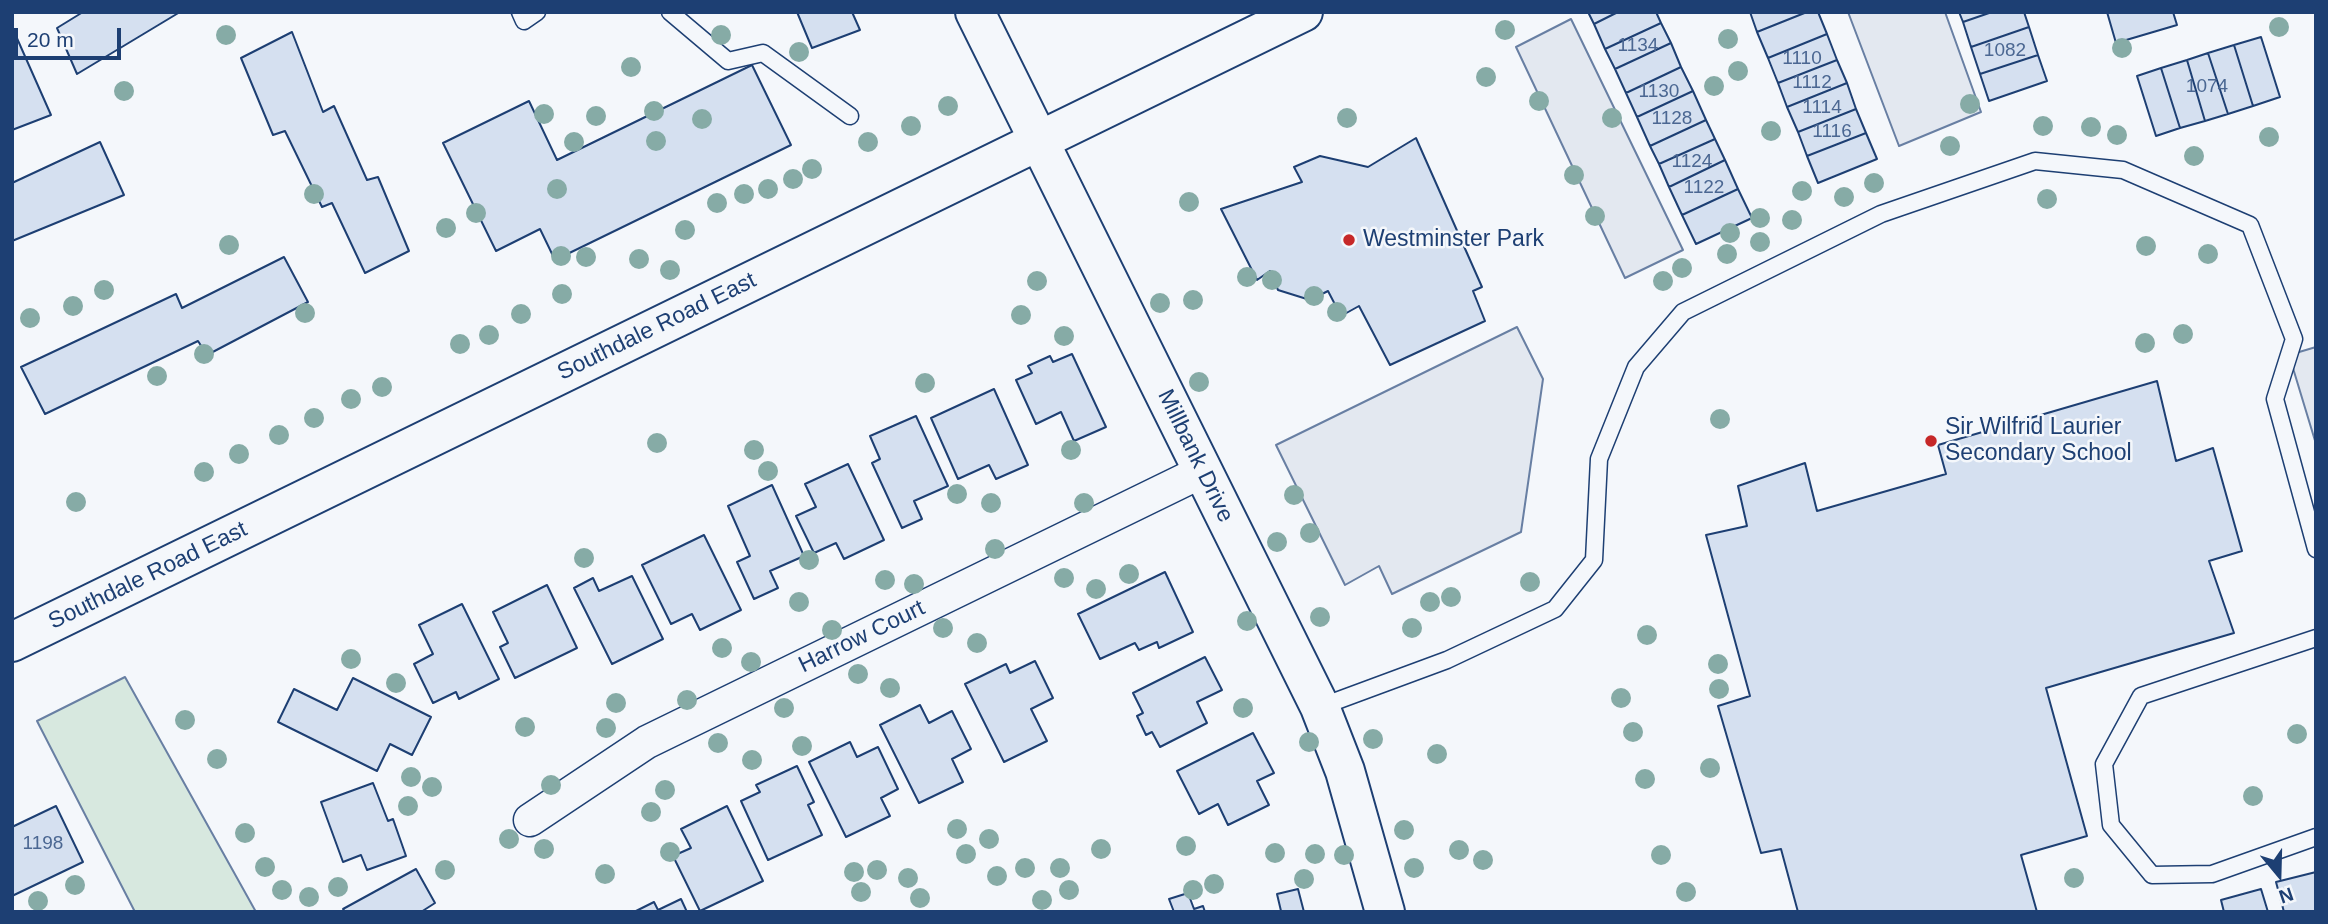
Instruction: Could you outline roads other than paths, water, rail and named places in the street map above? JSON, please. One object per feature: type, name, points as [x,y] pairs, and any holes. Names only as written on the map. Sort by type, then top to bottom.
[{"type":"main road","name":"Millbank Drive","points":[[975,12],[1320,707],[1345,771],[1385,912]]},
{"type":"main road","name":"Southdale Road East","points":[[12,642],[1303,12]]},
{"type":"street","name":"Harrow Court","points":[[530,820],[647,742],[1203,471]]},
{"type":"lane","points":[[520,12],[524,21],[537,12]]},
{"type":"lane","points":[[670,12],[728,61],[763,53],[850,116]]},
{"type":"lane","points":[[1320,707],[1447,660],[1555,609],[1594,560],[1599,459],[1636,367],[1683,312],[1881,214],[2035,161],[2123,170],[2250,225],[2294,338],[2275,399],[2316,549]]},
{"type":"lane","points":[[2316,638],[2141,696],[2104,764],[2111,825],[2152,875],[2212,874],[2316,837]]},
{"type":"place","name":"Westminster Park","points":[[1349,240]]},
{"type":"place","name":"Sir Wilfrid Laurier Secondary School","points":[[1931,441]]}]
